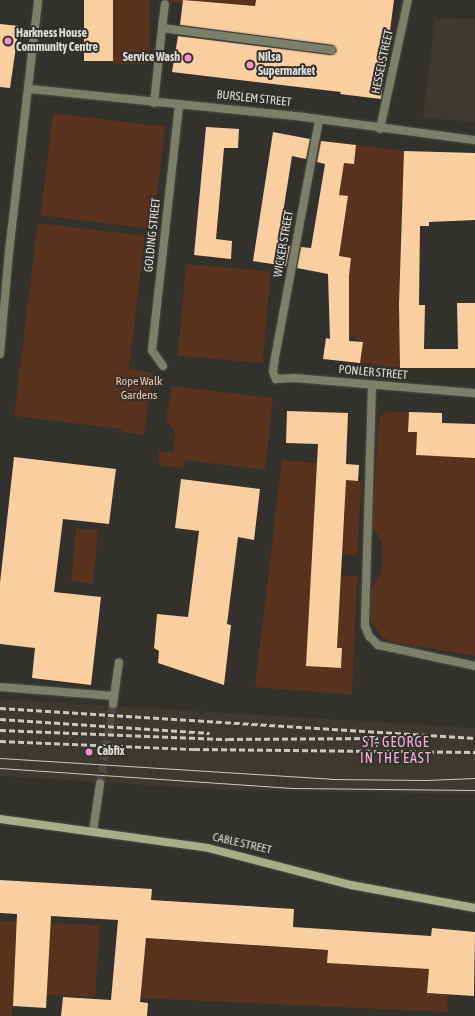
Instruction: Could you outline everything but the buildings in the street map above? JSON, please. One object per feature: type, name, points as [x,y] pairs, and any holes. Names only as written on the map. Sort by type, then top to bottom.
[{"type":"main road","name":"CABLE STREET","points":[[0,819],[208,848],[351,885],[475,908]]},
{"type":"street","points":[[0,354],[9,252],[29,89],[38,0]]},
{"type":"street","name":"HESSEL STREET","points":[[380,129],[408,0]]},
{"type":"street","points":[[154,103],[165,4]]},
{"type":"street","points":[[162,28],[332,50]]},
{"type":"street","name":"BURSLEM STREET","points":[[29,89],[319,120],[475,140]]},
{"type":"street","name":"GOLDING STREET","points":[[163,366],[152,350],[179,104]]},
{"type":"street","name":"WICKER STREET","points":[[273,372],[319,120]]},
{"type":"street","points":[[0,251],[9,252]]},
{"type":"street","name":"PONLER STREET","points":[[273,372],[276,379],[295,378],[475,393]]},
{"type":"street","points":[[372,385],[365,626],[369,636],[378,645],[475,666]]},
{"type":"street","points":[[0,687],[114,700],[119,662]]},
{"type":"street","points":[[93,831],[100,784]]},
{"type":"shaded area","points":[[435,18],[475,19],[475,122],[423,118]]},
{"type":"shaded area","points":[[0,699],[475,728],[475,794],[230,790],[0,776]]},
{"type":"green space","points":[[113,0],[150,0],[150,64],[113,64]]},
{"type":"green space","points":[[160,0],[255,0],[253,12]]},
{"type":"green space","points":[[53,113],[165,127],[153,229],[40,215]]},
{"type":"green space","points":[[356,145],[404,151],[407,202],[401,202],[399,324],[407,325],[400,368],[360,363],[363,342],[349,334],[349,276],[351,258],[328,255],[342,232],[348,197],[339,195],[344,163],[354,164]]},
{"type":"green space","name":"Rope Walk Gardens","points":[[38,223],[145,236],[129,369],[153,373],[144,435],[122,432],[121,429],[14,416]]},
{"type":"green space","points":[[186,264],[271,271],[263,363],[178,356]]},
{"type":"green space","points":[[171,386],[273,398],[265,470],[185,460],[183,469],[159,465],[159,451],[173,453],[175,430],[166,422]]},
{"type":"green space","points":[[389,412],[409,412],[408,432],[417,432],[416,455],[475,458],[475,656],[396,643],[382,637],[371,622],[371,590],[382,572],[382,541],[372,527],[379,416]]},
{"type":"green space","points":[[282,460],[317,463],[306,666],[341,668],[342,648],[337,648],[341,576],[357,576],[352,695],[255,687]]},
{"type":"green space","points":[[346,480],[362,481],[357,555],[341,554]]},
{"type":"green space","points":[[76,528],[98,530],[93,584],[71,582]]},
{"type":"green space","points":[[0,921],[100,925],[95,997],[47,995],[16,936],[12,1016],[0,1016]]},
{"type":"green space","points":[[149,939],[328,950],[327,963],[429,969],[427,993],[448,995],[447,1012],[140,998],[146,941]]},
{"type":"tunnel","points":[[100,784],[113,704]]},
{"type":"tram line","points":[[0,758],[331,779],[426,780],[475,778]]},
{"type":"tram line","points":[[0,768],[292,788],[475,790]]},
{"type":"railway","points":[[0,708],[475,738]]},
{"type":"railway","points":[[0,719],[210,733]]},
{"type":"railway","points":[[0,730],[228,739],[381,738]]},
{"type":"railway","points":[[0,741],[194,749],[475,752]]},
{"type":"railway","points":[[373,743],[407,745]]},
{"type":"place","name":"Harkness House Community Centre","points":[[8,41]]},
{"type":"place","name":"Service Wash","points":[[188,58]]},
{"type":"place","name":"Nilsa Supermarket","points":[[250,65]]},
{"type":"place","name":"Cabfix","points":[[89,752]]},
{"type":"district","name":"ST. GEORGE IN THE EAST","points":[[396,750]]}]
